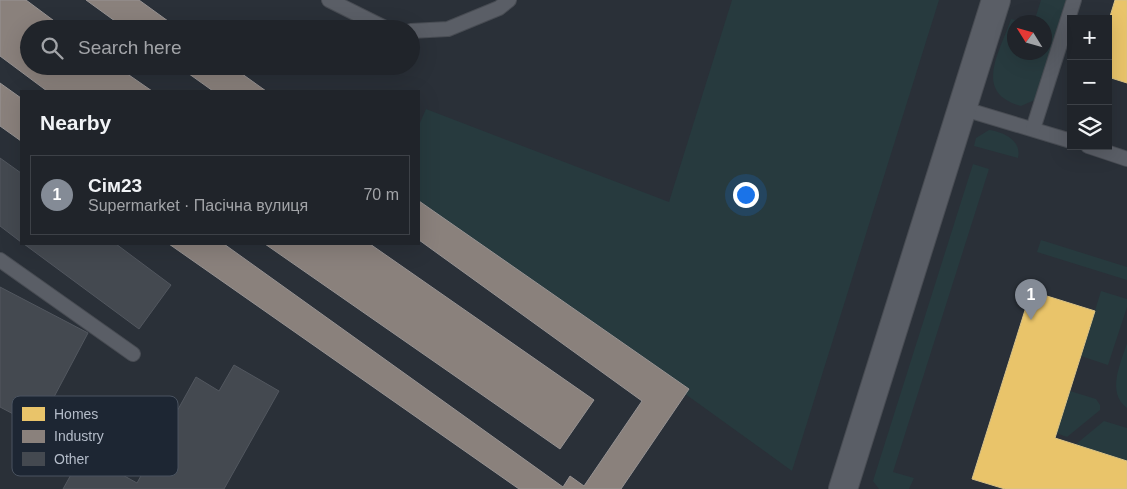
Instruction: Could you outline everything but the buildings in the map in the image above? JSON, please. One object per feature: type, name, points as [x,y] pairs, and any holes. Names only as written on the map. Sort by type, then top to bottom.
[{"type":"street","points":[[843,489],[996,0]]},
{"type":"lane","points":[[329,0],[369,20]]},
{"type":"lane","points":[[420,30],[448,29],[499,8],[509,0]]},
{"type":"lane","points":[[1033,129],[1074,0]]},
{"type":"lane","points":[[961,108],[1067,140]]},
{"type":"lane","points":[[1100,150],[1127,159]]},
{"type":"lane","points":[[0,260],[133,354]]},
{"type":"green space","points":[[732,0],[939,0],[792,471],[420,203],[420,123],[426,109],[669,202]]},
{"type":"green space","points":[[1041,0],[1070,0],[1052,54],[1052,15],[1036,15]]},
{"type":"green space","points":[[1007,29],[1007,60],[1050,60],[1037,99],[1021,106],[1006,100],[997,92],[993,81],[996,58]]},
{"type":"green space","points":[[989,130],[1010,138],[1017,146],[1018,158],[974,146],[976,138]]},
{"type":"green space","points":[[973,164],[989,169],[893,472],[914,478],[909,489],[879,489],[873,481]]},
{"type":"green space","points":[[1041,240],[1127,267],[1127,280],[1037,252]]},
{"type":"green space","points":[[1101,291],[1127,299],[1127,307],[1108,365],[1081,356]]},
{"type":"green space","points":[[1127,343],[1127,408],[1117,394],[1116,386],[1119,368]]},
{"type":"green space","points":[[1070,391],[1096,399],[1100,405],[1100,410],[1067,437],[1056,433]]},
{"type":"green space","points":[[1104,421],[1127,428],[1127,461],[1075,445]]},
{"type":"place","name":"Сім23","points":[[1031,320]]}]
